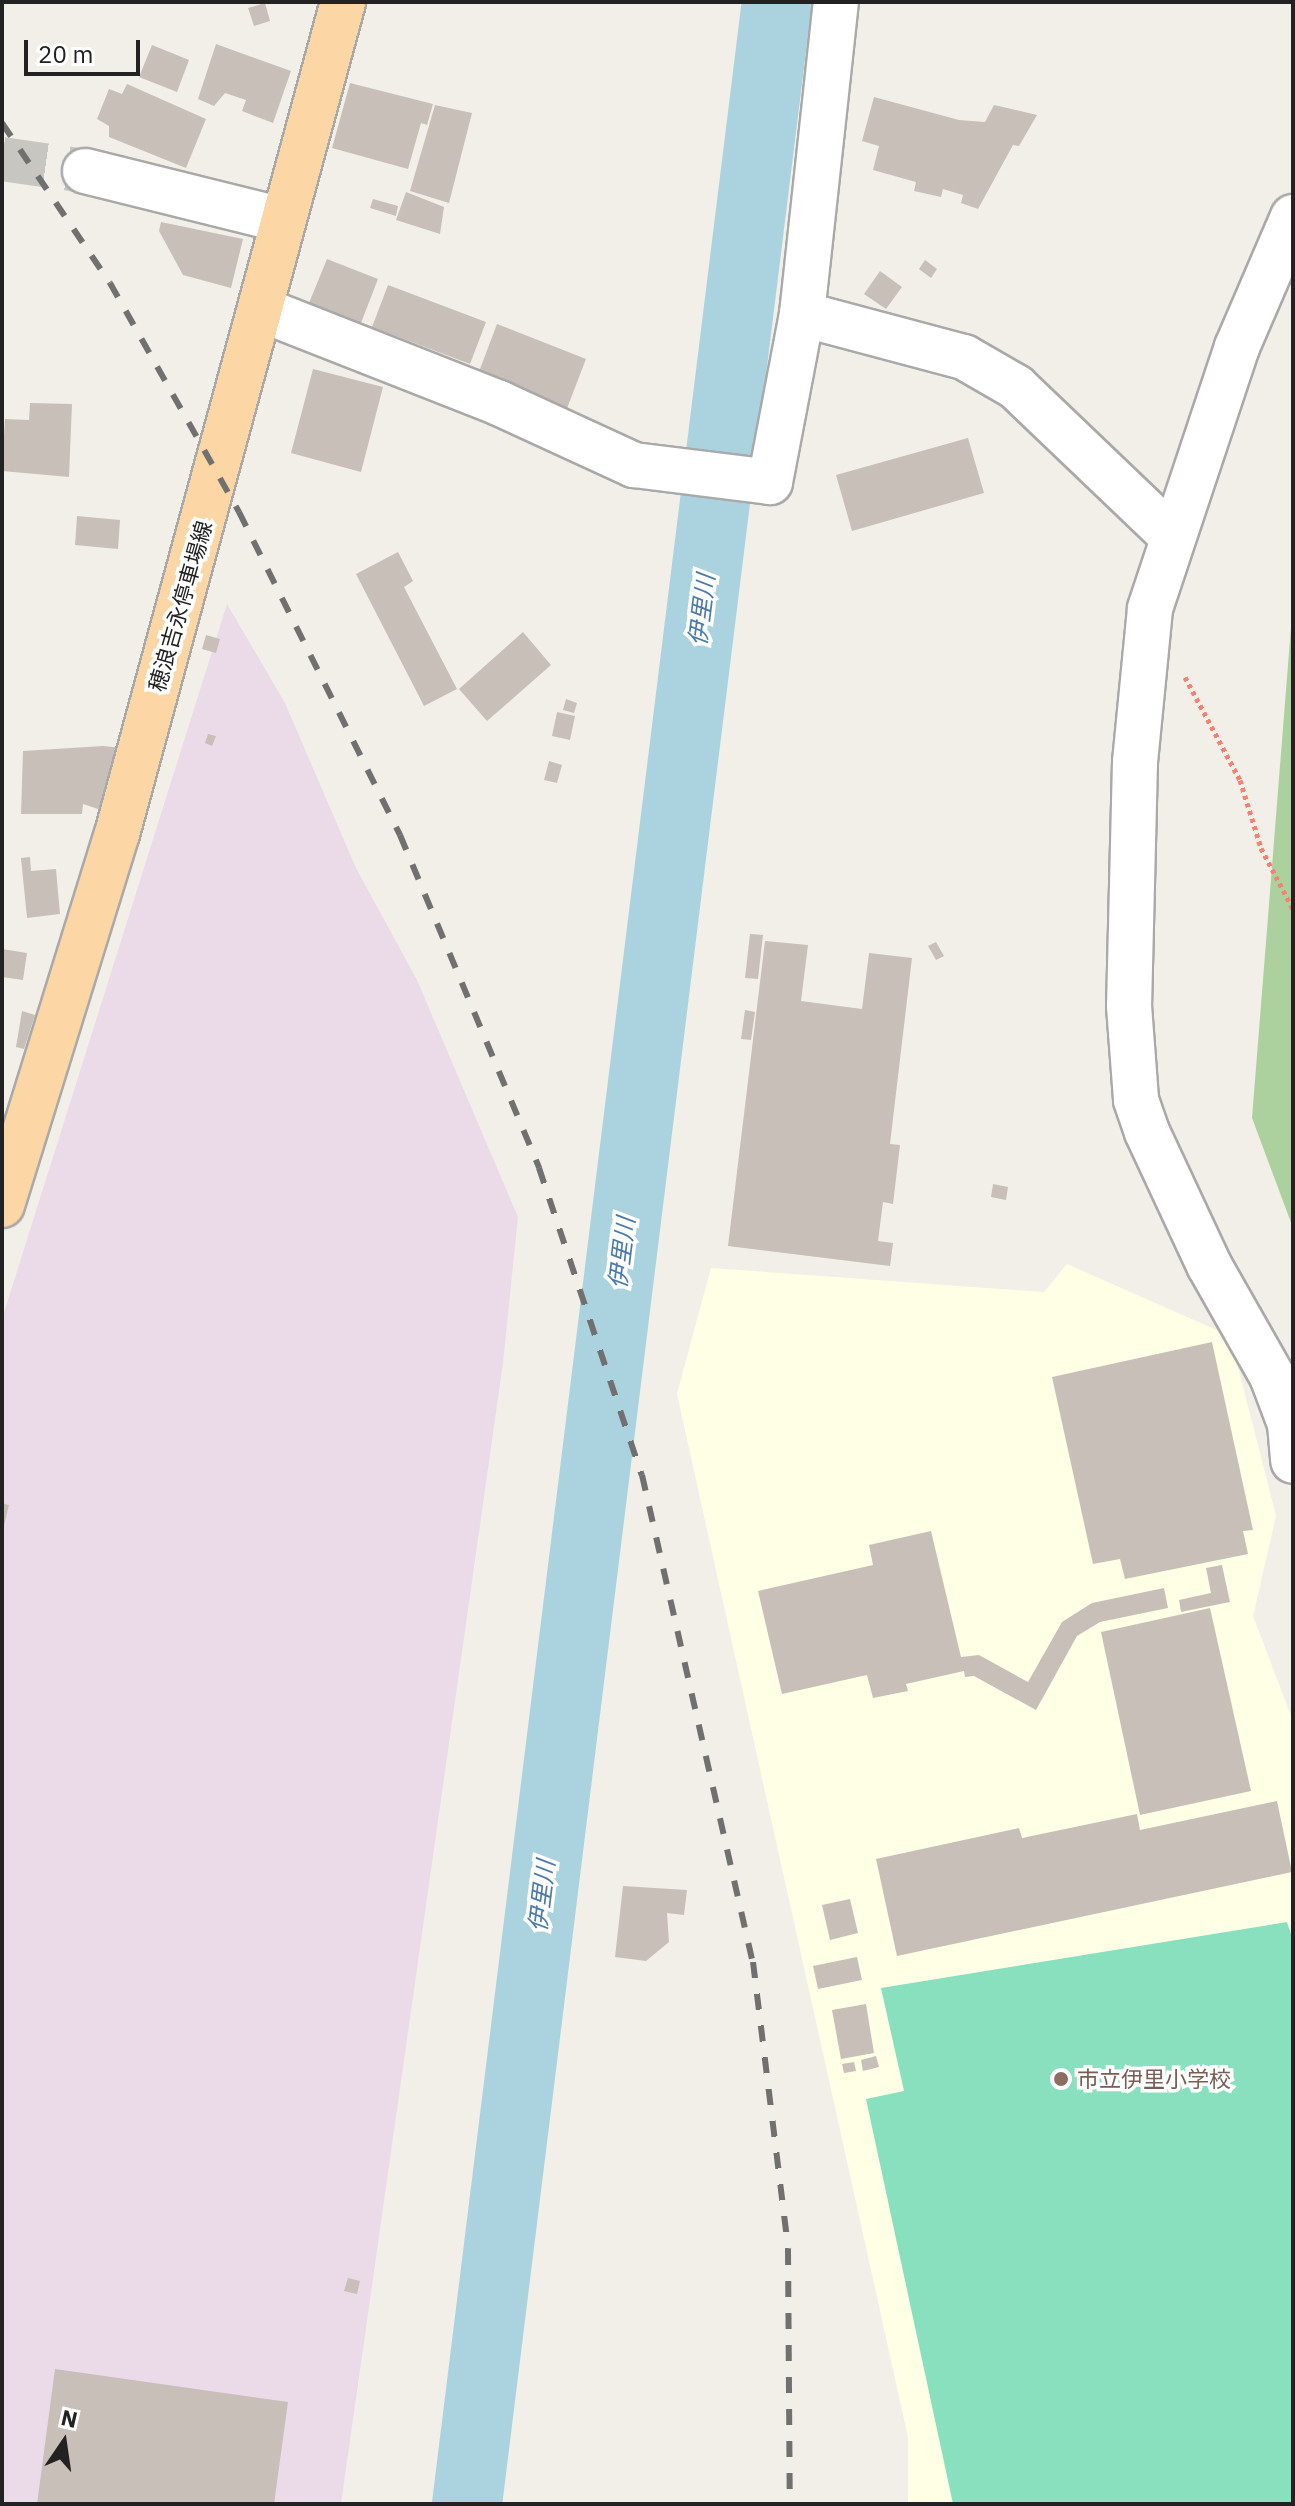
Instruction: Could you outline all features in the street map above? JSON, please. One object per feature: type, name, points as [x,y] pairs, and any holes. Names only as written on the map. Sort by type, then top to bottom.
[{"type":"main road","name":"穂浪吉永停車場線","points":[[2,1205],[117,834],[263,310],[283,220],[343,2]]},
{"type":"street","points":[[263,310],[499,403],[634,465],[770,482],[802,314],[836,2]]},
{"type":"street","points":[[85,171],[283,220]]},
{"type":"street","points":[[1293,217],[1237,347],[1171,535],[1150,609],[1135,762],[1129,1006],[1136,1100],[1209,1265],[1272,1376],[1290,1424],[1293,1461]]},
{"type":"street","points":[[802,314],[964,357],[1016,387],[1171,535]]},
{"type":"path","points":[[1150,609],[1240,780],[1261,848],[1293,909]]},
{"type":"shaded area","points":[[227,604],[285,703],[356,868],[417,980],[518,1217],[503,1363],[341,2504],[2,2504],[2,1319]]},
{"type":"shaded area","name":"市立伊里小学校","points":[[1067,1264],[1230,1336],[1276,1516],[1253,1616],[1293,1721],[1293,2504],[908,2504],[908,2437],[677,1394],[711,1268],[1044,1292]]},
{"type":"green space","points":[[1293,602],[1293,1228],[1252,1118]]},
{"type":"green space","points":[[1287,1922],[1293,1940],[1293,2504],[953,2504],[866,2099],[904,2091],[881,1988]]},
{"type":"building","points":[[265,3],[270,21],[254,26],[248,8]]},
{"type":"building","points":[[216,44],[291,71],[273,123],[242,111],[246,100],[225,93],[214,106],[198,99]]},
{"type":"building","points":[[152,45],[189,60],[177,92],[139,77]]},
{"type":"building","points":[[350,83],[433,104],[427,125],[421,123],[408,169],[332,148]]},
{"type":"building","points":[[127,84],[206,119],[186,168],[109,137],[109,126],[97,119],[109,89],[122,94]]},
{"type":"building","points":[[874,97],[959,120],[985,122],[994,105],[1037,115],[1019,146],[1013,145],[978,209],[961,203],[963,195],[943,189],[941,197],[914,191],[916,182],[873,170],[879,146],[862,141]]},
{"type":"building","points":[[435,105],[472,113],[449,203],[410,191]]},
{"type":"building","points":[[406,192],[444,207],[440,234],[396,220]]},
{"type":"building","points":[[373,199],[398,206],[396,216],[370,208]]},
{"type":"building","points":[[161,222],[243,239],[231,288],[183,275],[159,231]]},
{"type":"building","points":[[327,259],[378,279],[361,323],[309,303]]},
{"type":"building","points":[[925,260],[937,269],[931,278],[919,269]]},
{"type":"building","points":[[880,271],[902,287],[886,309],[864,294]]},
{"type":"building","points":[[388,285],[486,322],[470,364],[372,327]]},
{"type":"building","points":[[497,324],[586,359],[566,411],[477,377]]},
{"type":"building","points":[[313,369],[383,387],[361,472],[291,453]]},
{"type":"building","points":[[30,403],[72,404],[69,477],[2,471],[5,419],[29,420]]},
{"type":"building","points":[[968,438],[984,493],[852,531],[836,475]]},
{"type":"building","points":[[77,516],[120,520],[118,549],[75,545]]},
{"type":"building","points":[[398,552],[413,581],[404,587],[457,689],[424,706],[356,574]]},
{"type":"building","points":[[523,632],[551,665],[487,721],[459,689]]},
{"type":"building","points":[[206,635],[220,639],[216,653],[202,649]]},
{"type":"building","points":[[566,699],[577,703],[574,713],[563,710]]},
{"type":"building","points":[[557,712],[575,716],[570,740],[552,736]]},
{"type":"building","points":[[208,734],[216,736],[212,746],[205,743]]},
{"type":"building","points":[[103,746],[122,748],[101,810],[83,804],[82,814],[21,814],[23,751]]},
{"type":"building","points":[[549,761],[562,765],[557,783],[544,780]]},
{"type":"building","points":[[30,857],[31,871],[56,869],[60,914],[27,918],[21,858]]},
{"type":"building","points":[[750,934],[763,935],[758,979],[745,978]]},
{"type":"building","points":[[765,941],[808,945],[801,1001],[862,1009],[869,953],[912,958],[890,1144],[900,1145],[893,1204],[883,1202],[878,1241],[893,1243],[890,1266],[728,1246]]},
{"type":"building","points":[[936,942],[944,956],[936,960],[928,946]]},
{"type":"building","points":[[2,949],[27,953],[23,980],[2,977]]},
{"type":"building","points":[[745,1010],[755,1012],[751,1040],[741,1039]]},
{"type":"building","points":[[22,1011],[35,1015],[24,1049],[16,1047]]},
{"type":"building","points":[[993,1184],[1008,1187],[1006,1200],[991,1197]]},
{"type":"building","points":[[1212,1342],[1253,1530],[1243,1531],[1248,1554],[1125,1579],[1120,1559],[1093,1564],[1052,1377]]},
{"type":"building","points":[[2,1503],[9,1505],[3,1530],[2,1530]]},
{"type":"building","points":[[931,1531],[961,1657],[979,1655],[1028,1682],[1062,1622],[1092,1603],[1164,1588],[1168,1608],[1100,1622],[1077,1636],[1036,1710],[974,1676],[965,1677],[964,1671],[906,1684],[908,1691],[873,1698],[867,1675],[782,1694],[758,1591],[873,1565],[869,1545]]},
{"type":"building","points":[[1222,1565],[1230,1602],[1181,1612],[1179,1600],[1211,1593],[1206,1568]]},
{"type":"building","points":[[1210,1608],[1251,1791],[1140,1815],[1101,1632]]},
{"type":"building","points":[[1277,1801],[1292,1872],[897,1956],[876,1859],[1019,1828],[1022,1838],[1137,1814],[1140,1830]]},
{"type":"building","points":[[623,1886],[687,1890],[684,1915],[667,1913],[669,1942],[646,1961],[615,1957]]},
{"type":"building","points":[[850,1899],[858,1933],[830,1940],[822,1905]]},
{"type":"building","points":[[857,1957],[862,1980],[818,1989],[813,1966]]},
{"type":"building","points":[[866,2004],[874,2053],[841,2059],[832,2010]]},
{"type":"building","points":[[876,2056],[879,2067],[863,2071],[861,2060]]},
{"type":"building","points":[[854,2062],[856,2071],[844,2073],[842,2064]]},
{"type":"building","points":[[348,2278],[360,2281],[357,2294],[344,2291]]},
{"type":"building","points":[[55,2369],[288,2402],[274,2504],[37,2504]]},
{"type":"waterway","name":"伊里川","points":[[467,2504],[777,2]]},
{"type":"tunnel","points":[[2,159],[85,171]]},
{"type":"railway","points":[[2,123],[110,283],[239,512],[400,835],[539,1168],[642,1475],[753,1962],[788,2249],[790,2504]]},
{"type":"place","name":"市立伊里小学校","points":[[1061,2079]]}]
